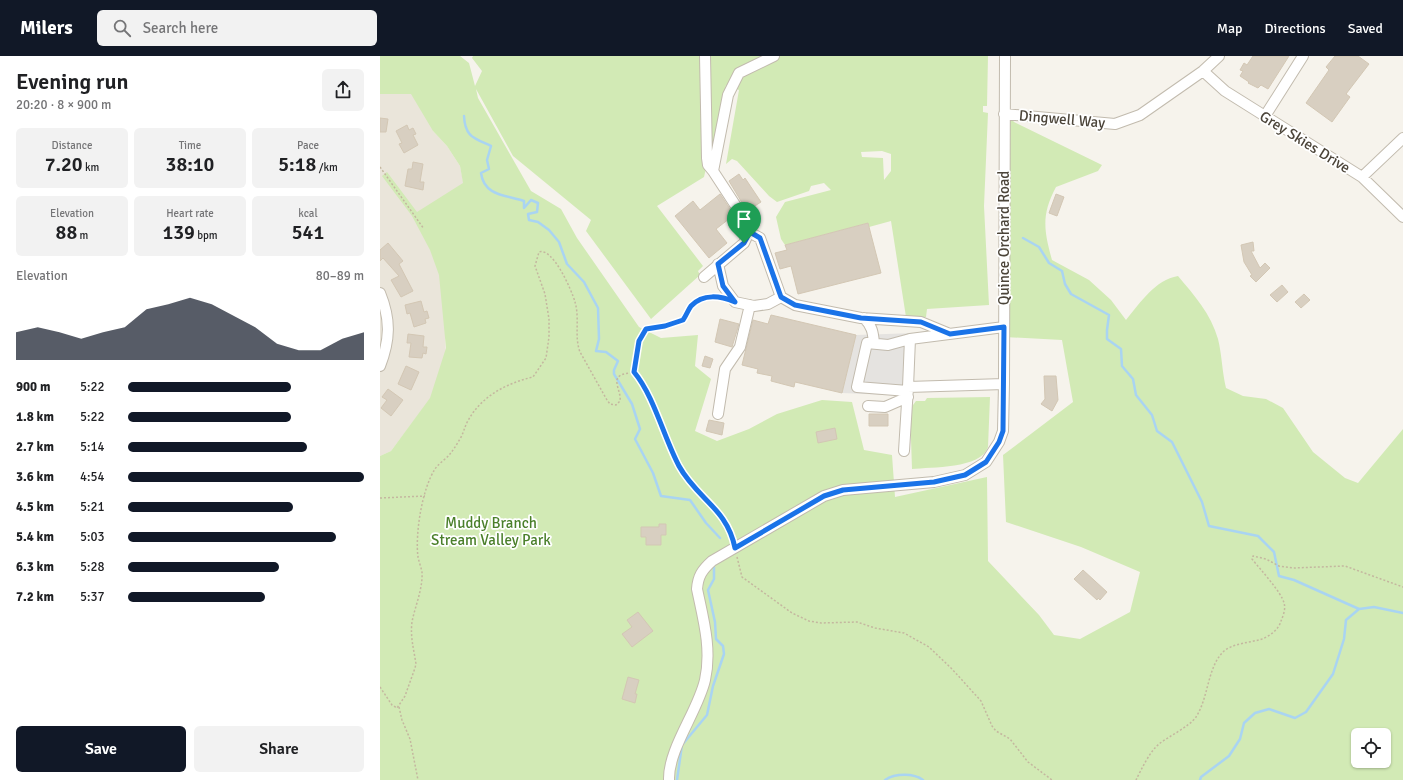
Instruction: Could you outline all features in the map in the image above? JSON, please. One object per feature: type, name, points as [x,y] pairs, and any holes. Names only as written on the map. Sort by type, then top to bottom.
[{"type":"street","points":[[704,276],[744,243],[750,232],[749,226],[708,165],[705,56]]},
{"type":"street","points":[[713,171],[728,95],[732,87],[740,73],[774,56]]},
{"type":"street","name":"Quince Orchard Road","points":[[669,780],[671,762],[705,681],[708,654],[697,589],[698,579],[702,570],[712,561],[824,496],[843,490],[934,482],[965,475],[986,462],[999,442],[1003,431],[1004,384],[1005,56]]},
{"type":"street","name":"Dingwell Way","points":[[1004,114],[1115,124],[1140,115],[1203,71],[1218,56]]},
{"type":"street","points":[[1265,116],[1303,56]]},
{"type":"street","name":"Grey Skies Drive","points":[[1203,71],[1225,91],[1362,177],[1403,217]]},
{"type":"street","points":[[1362,177],[1403,138]]},
{"type":"street","points":[[750,232],[760,238],[781,297],[795,305],[864,318],[921,322],[950,334]]},
{"type":"street","points":[[718,264],[723,286],[735,302],[754,306],[768,304],[781,297]]},
{"type":"street","points":[[380,294],[389,323],[386,350],[380,366]]},
{"type":"street","points":[[718,414],[725,369],[740,347],[750,305]]},
{"type":"street","points":[[864,318],[870,325],[874,343]]},
{"type":"street","points":[[1004,327],[910,339],[888,345],[867,343],[857,387],[908,392],[1004,384]]},
{"type":"street","points":[[904,451],[910,339]]},
{"type":"street","points":[[868,406],[885,407],[908,392]]},
{"type":"path","points":[[380,167],[424,229]]},
{"type":"path","points":[[418,780],[410,739],[402,720],[399,707],[405,696],[416,664],[411,635],[421,584],[422,572],[418,558],[417,546],[424,496],[435,469],[450,454],[470,418],[487,398],[518,380],[533,377],[546,358],[549,319],[545,294],[535,266],[539,252],[546,252],[552,257],[568,284],[576,303],[578,345],[580,352],[610,404],[616,405],[620,401],[621,397],[616,384],[618,379],[622,374],[634,372]]},
{"type":"path","points":[[735,302],[722,297],[706,297],[692,306],[683,320],[665,326],[646,329],[639,341],[634,372],[644,389],[680,467],[690,482],[721,515],[733,538],[742,577],[792,613],[809,621],[821,623],[864,623],[875,628],[904,633],[929,647],[952,668],[981,702],[992,726],[996,731],[1010,739],[1028,762],[1052,780]]},
{"type":"path","points":[[380,498],[424,496]]},
{"type":"path","points":[[1136,780],[1140,771],[1157,745],[1194,719],[1202,707],[1212,669],[1223,652],[1234,646],[1263,638],[1280,626],[1285,604],[1281,595],[1252,559],[1253,556],[1266,559],[1279,566],[1293,568],[1345,566],[1403,587]]},
{"type":"path","points":[[380,687],[394,707],[399,707]]},
{"type":"shaded area","points":[[380,56],[460,56],[433,131],[447,146],[460,166],[465,191],[445,335],[446,357],[436,391],[391,451],[380,456]]},
{"type":"shaded area","points":[[916,333],[912,396],[842,393],[856,335]]},
{"type":"green space","name":"Muddy Branch Stream Valley Park","points":[[380,56],[460,56],[469,63],[475,86],[482,71],[472,58],[473,56],[988,56],[987,106],[983,106],[983,112],[988,113],[984,206],[989,305],[927,309],[926,317],[906,317],[891,221],[869,227],[868,223],[785,245],[781,239],[776,217],[785,202],[831,190],[824,183],[811,186],[809,191],[777,202],[769,196],[737,161],[732,159],[726,164],[739,90],[726,85],[711,165],[706,168],[704,177],[657,206],[703,266],[698,271],[700,275],[651,319],[586,231],[591,220],[513,156],[476,89],[478,98],[531,191],[561,209],[577,238],[639,327],[661,338],[698,335],[695,366],[711,379],[695,431],[717,441],[749,429],[777,414],[822,400],[852,402],[864,450],[892,455],[895,497],[987,477],[988,561],[1039,615],[1054,635],[1080,639],[1130,612],[1140,572],[1081,547],[1006,522],[1003,455],[1073,402],[1062,340],[1004,337],[1004,110],[1014,122],[1102,165],[1098,171],[1056,187],[1048,206],[1045,223],[1052,260],[1089,280],[1111,300],[1126,320],[1155,287],[1170,278],[1178,276],[1201,305],[1215,330],[1218,339],[1226,388],[1243,396],[1266,399],[1283,408],[1313,452],[1345,478],[1358,483],[1403,429],[1403,780],[380,780],[380,456],[391,451],[430,398],[446,348],[439,275],[430,250],[412,216],[382,176],[387,172],[417,212],[463,183],[460,166],[447,146],[433,131],[411,94],[380,94]],"holes":[[[882,151],[891,154],[891,171],[884,180],[883,158],[862,157],[861,152]]]},
{"type":"green space","points":[[990,397],[988,447],[984,454],[966,463],[954,466],[912,469],[910,409],[916,401],[925,401],[927,398]]},
{"type":"building","points":[[1253,56],[1289,56],[1268,89],[1261,85],[1258,88],[1248,83],[1249,82],[1240,76],[1243,71],[1240,70],[1244,63],[1247,65]]},
{"type":"building","points":[[1335,56],[1358,56],[1369,64],[1346,94],[1350,97],[1332,122],[1306,103],[1329,70],[1326,67]]},
{"type":"building","points":[[380,118],[388,119],[386,132],[380,132]]},
{"type":"building","points":[[407,125],[409,130],[413,128],[416,134],[413,135],[418,145],[404,153],[399,144],[402,143],[396,131]]},
{"type":"building","points":[[413,162],[423,164],[420,182],[424,182],[423,190],[405,186],[408,169],[412,169]]},
{"type":"building","points":[[739,174],[743,180],[745,178],[761,202],[747,211],[729,181]]},
{"type":"building","points":[[720,194],[734,215],[716,229],[727,243],[709,258],[675,216],[693,201],[700,210]]},
{"type":"building","points":[[1056,194],[1064,197],[1057,216],[1049,213]]},
{"type":"building","points":[[868,223],[881,273],[798,294],[791,266],[780,269],[775,253],[787,250],[785,245]]},
{"type":"building","points":[[1253,242],[1254,251],[1251,251],[1260,268],[1265,263],[1270,268],[1256,282],[1250,276],[1252,275],[1244,262],[1241,245]]},
{"type":"building","points":[[388,243],[403,261],[399,264],[413,291],[401,297],[391,280],[399,276],[383,258],[380,261],[380,250]]},
{"type":"building","points":[[1282,285],[1288,292],[1277,302],[1270,295]]},
{"type":"building","points":[[1304,294],[1310,300],[1301,308],[1295,302]]},
{"type":"building","points":[[421,301],[424,312],[427,311],[429,318],[425,319],[426,323],[414,327],[410,313],[407,314],[405,305]]},
{"type":"building","points":[[771,315],[856,335],[842,393],[795,382],[794,387],[771,381],[772,376],[757,373],[758,369],[742,365],[753,320],[768,324]]},
{"type":"building","points":[[720,319],[739,324],[732,347],[715,342]]},
{"type":"building","points":[[408,334],[424,336],[423,347],[427,347],[426,354],[423,353],[422,358],[409,357],[411,343],[407,343]]},
{"type":"building","points":[[705,356],[713,359],[710,368],[702,366]]},
{"type":"building","points":[[406,366],[419,372],[411,390],[398,384]]},
{"type":"building","points":[[1044,376],[1056,376],[1058,400],[1052,411],[1041,404],[1045,399]]},
{"type":"building","points":[[388,389],[403,400],[391,416],[381,408],[387,400],[382,397]]},
{"type":"building","points":[[869,414],[888,414],[888,426],[869,426]]},
{"type":"building","points":[[709,420],[724,423],[722,435],[706,431]]},
{"type":"building","points":[[835,428],[837,439],[818,443],[816,432]]},
{"type":"building","points":[[659,524],[666,524],[666,535],[661,535],[661,545],[646,545],[646,537],[641,537],[641,527],[659,527]]},
{"type":"building","points":[[1083,570],[1107,592],[1100,600],[1098,598],[1097,600],[1074,579]]},
{"type":"building","points":[[638,612],[653,631],[632,647],[622,634],[632,627],[627,620]]},
{"type":"building","points":[[628,677],[639,680],[635,694],[637,694],[635,703],[622,699]]},
{"type":"waterway","points":[[464,116],[468,133],[475,139],[491,146],[487,160],[489,169],[481,173],[486,186],[503,196],[524,201],[524,208],[531,200],[538,203],[537,212],[528,214],[529,220],[538,222],[549,230],[559,242],[567,264],[584,282],[598,308],[599,339],[596,351],[606,352],[618,361],[614,374],[632,404],[640,429],[635,439],[653,473],[661,496],[690,500],[706,523],[720,538]]},
{"type":"waterway","points":[[1023,238],[1039,247],[1049,263],[1062,271],[1065,284],[1071,294],[1109,315],[1107,339],[1121,349],[1122,366],[1133,379],[1136,395],[1152,415],[1157,431],[1172,442],[1202,502],[1209,526],[1258,536],[1274,552],[1279,576],[1294,580],[1359,609]]},
{"type":"waterway","points":[[677,780],[682,745],[707,715],[713,686],[724,654],[723,646],[716,639],[715,622],[708,590],[714,579],[714,567]]},
{"type":"waterway","points":[[1200,780],[1201,777],[1229,756],[1240,739],[1244,723],[1255,713],[1269,709],[1295,718],[1306,712],[1333,674],[1344,639],[1346,620],[1359,609],[1374,607],[1403,613]]},
{"type":"waterway","points":[[885,780],[899,775],[915,776],[923,780]]},
{"type":"route","points":[[750,232],[760,238],[781,297],[795,305],[861,318],[921,322],[950,334],[1004,327],[1003,431],[999,442],[986,462],[965,475],[934,482],[843,490],[824,496],[735,548],[729,527],[721,515],[690,482],[680,467],[644,389],[634,372],[639,341],[646,329],[665,326],[683,320],[692,306],[706,297],[722,297],[735,302],[723,286],[718,264],[744,243],[750,232]]}]
